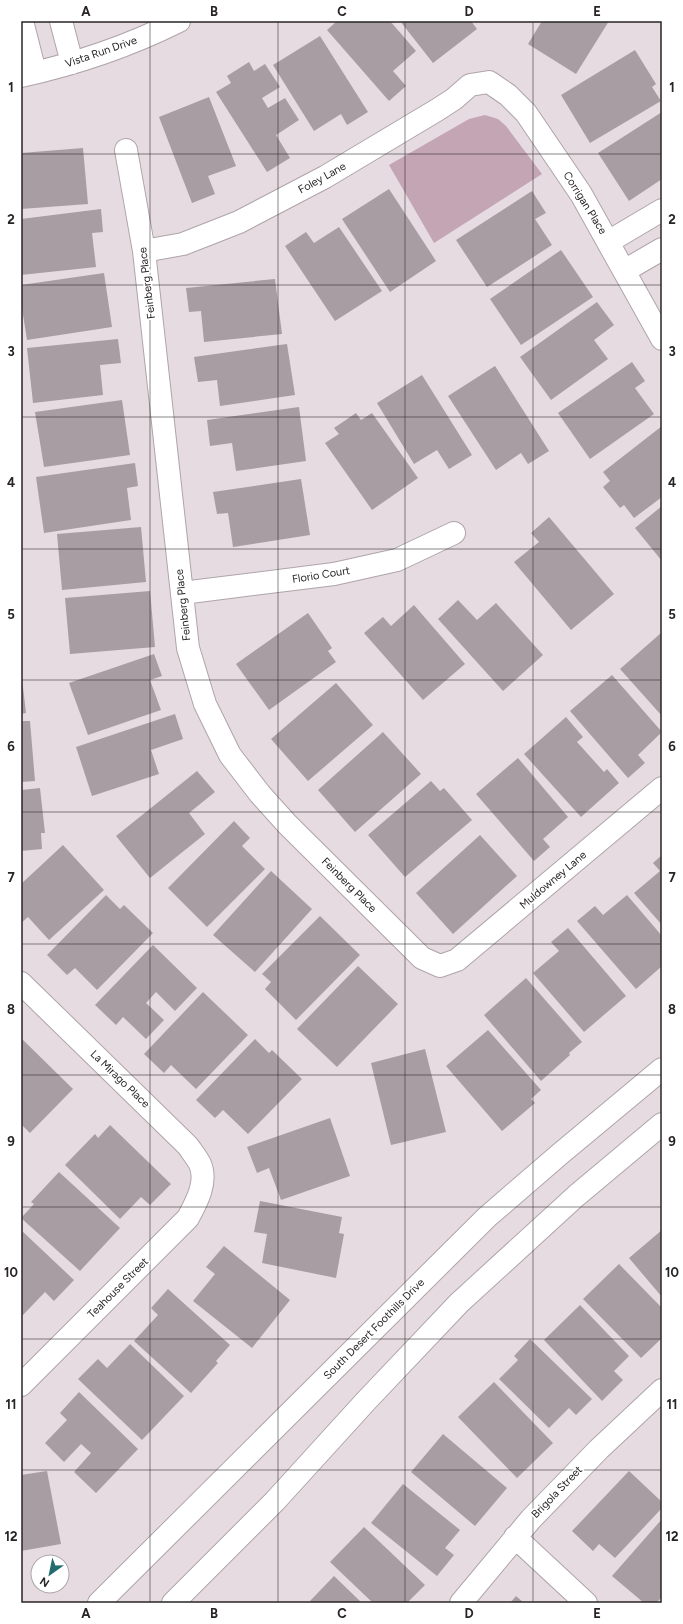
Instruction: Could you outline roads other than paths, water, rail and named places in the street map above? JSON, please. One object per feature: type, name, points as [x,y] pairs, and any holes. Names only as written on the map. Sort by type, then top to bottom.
[{"type":"street","points":[[22,21],[28,74]]},
{"type":"street","points":[[61,21],[72,63]]},
{"type":"street","name":"Vista Run Drive","points":[[28,74],[72,63],[135,41],[179,21]]},
{"type":"street","name":"Corrigan Place","points":[[489,82],[508,95],[526,114],[581,194],[662,339]]},
{"type":"street","name":"Foley Lane","points":[[144,251],[183,244],[239,222],[325,177],[437,110],[454,99],[470,85],[489,82]]},
{"type":"street","name":"Feinberg Place","points":[[126,150],[144,251],[188,648],[205,704],[230,755],[260,794],[422,958],[440,966]]},
{"type":"street","points":[[608,242],[662,210]]},
{"type":"street","points":[[624,271],[662,249]]},
{"type":"street","name":"Florio Court","points":[[182,593],[334,574],[397,560],[454,533]]},
{"type":"street","name":"Muldowney Lane","points":[[440,966],[458,960],[662,788]]},
{"type":"street","name":"La Mirago Place","points":[[21,983],[188,1146],[201,1165],[202,1184]]},
{"type":"street","name":"South Desert Foothills Drive","points":[[99,1603],[487,1217],[662,1069]]},
{"type":"street","points":[[173,1603],[275,1501],[366,1401],[459,1303],[576,1196],[662,1124]]},
{"type":"street","name":"Teahouse Street","points":[[21,1385],[188,1218],[196,1203],[202,1184]]},
{"type":"street","name":"Brigola Street","points":[[461,1603],[515,1537],[599,1449],[662,1390]]},
{"type":"street","points":[[515,1537],[586,1603]]}]
